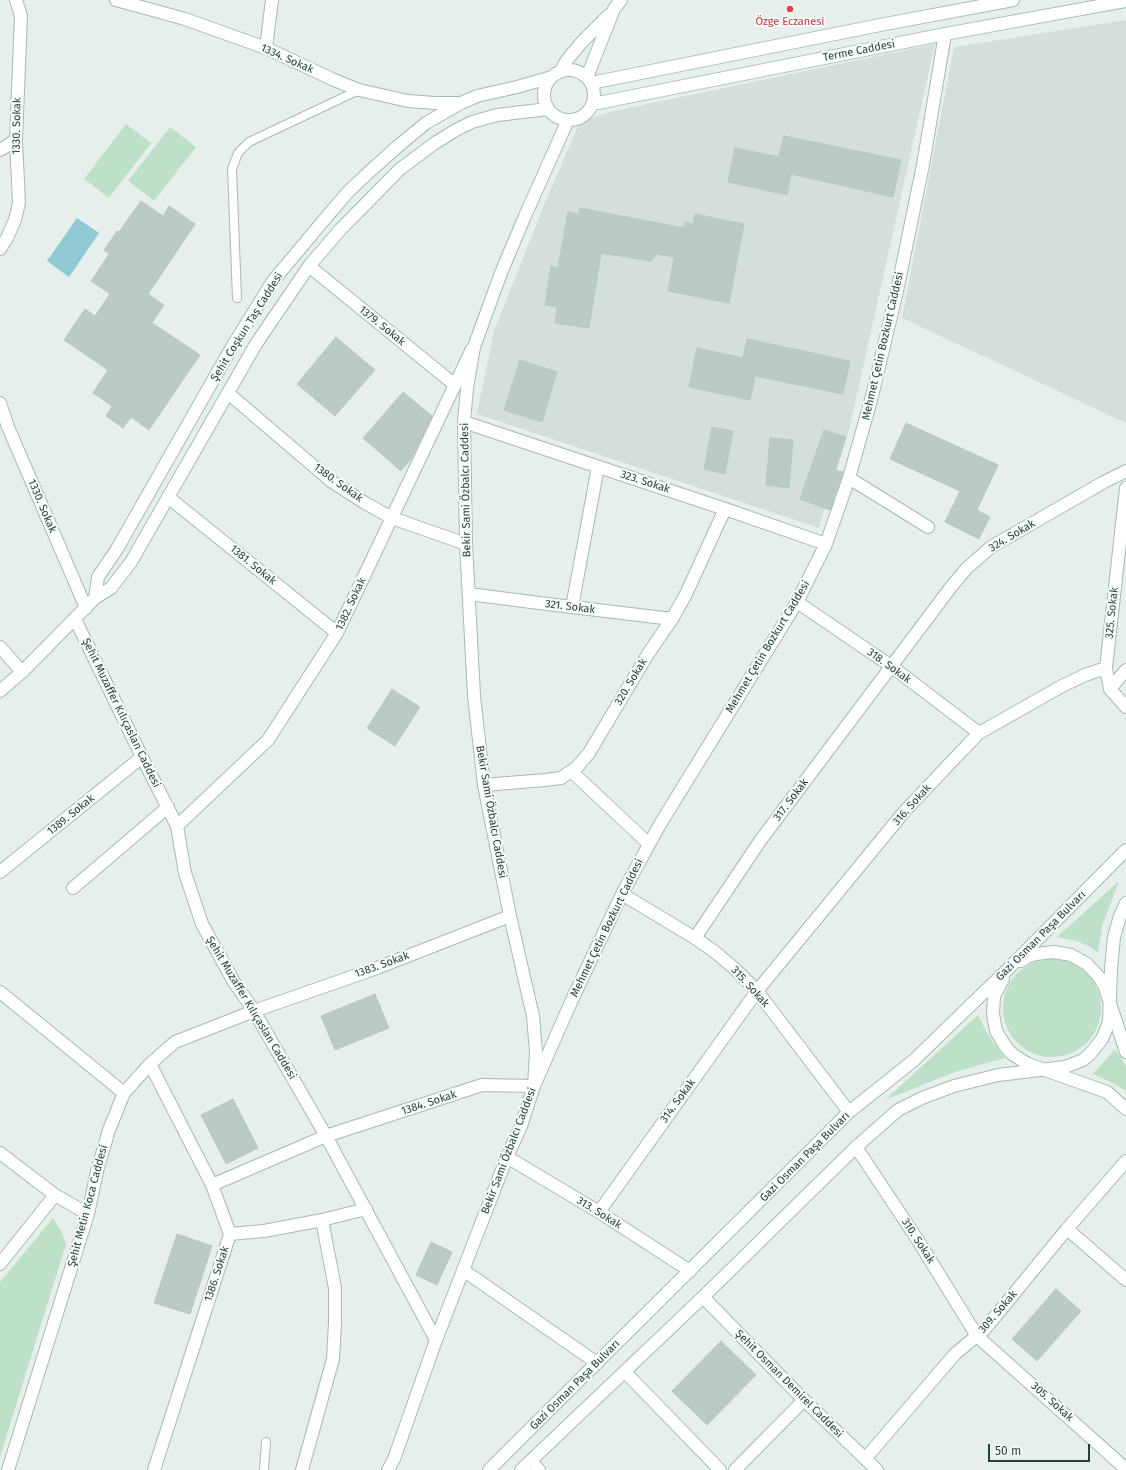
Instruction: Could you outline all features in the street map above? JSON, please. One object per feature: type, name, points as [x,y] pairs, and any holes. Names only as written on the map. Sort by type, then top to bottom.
[{"type":"street","name":"1330. Sokak","points":[[0,249],[15,220],[19,203],[16,140],[21,16],[16,0]]},
{"type":"street","name":"1334. Sokak","points":[[116,0],[185,19],[266,48],[359,90],[408,101],[461,103]]},
{"type":"street","points":[[266,48],[272,0]]},
{"type":"street","name":"Terme Caddesi","points":[[589,80],[880,25],[990,2],[1013,0]]},
{"type":"street","name":"Terme Caddesi","points":[[593,104],[945,34],[1126,1]]},
{"type":"street","points":[[589,80],[617,5]]},
{"type":"street","points":[[556,75],[567,70],[574,70],[589,80],[594,90],[593,104],[589,111],[583,116],[568,120],[560,119],[553,115],[545,101],[544,92],[547,84],[581,43],[617,5]]},
{"type":"street","name":"Mehmet Çetin Bozkurt Caddesi","points":[[534,1086],[571,1002],[622,894],[649,844],[797,602],[826,544],[850,478],[898,284],[923,165],[945,34]]},
{"type":"street","name":"Şehit Coşkun Taş Caddesi","points":[[95,598],[98,578],[117,549],[232,347],[273,281],[348,192],[397,147],[426,123],[461,103],[477,96],[517,87],[556,75]]},
{"type":"street","name":"Şehit Coşkun Taş Caddesi","points":[[0,691],[22,672],[95,598],[111,588],[131,562],[256,344],[309,266],[340,230],[400,169],[435,143],[472,122],[497,115],[548,108]]},
{"type":"street","name":"Bekir Sami Özbalcı Caddesi","points":[[388,1470],[402,1438],[436,1340],[507,1156],[521,1126],[534,1086],[536,1052],[533,1016],[510,916],[484,786],[474,696],[466,544],[464,422],[467,388],[474,346],[501,273],[568,120]]},
{"type":"street","points":[[0,150],[16,140]]},
{"type":"street","name":"1379. Sokak","points":[[309,266],[455,385]]},
{"type":"street","name":"1382. Sokak","points":[[177,826],[268,740],[338,633],[474,346]]},
{"type":"street","name":"1380. Sokak","points":[[228,393],[331,481],[364,503],[392,518],[466,544]]},
{"type":"street","name":"1330. Sokak","points":[[0,403],[4,431],[86,608]]},
{"type":"street","name":"323. Sokak","points":[[464,422],[826,544]]},
{"type":"street","points":[[572,607],[598,466]]},
{"type":"street","name":"324. Sokak","points":[[892,666],[951,587],[967,568],[992,547],[1104,482],[1126,471]]},
{"type":"street","points":[[850,478],[928,527]]},
{"type":"street","name":"325. Sokak","points":[[1110,689],[1106,668],[1126,488]]},
{"type":"street","name":"1381. Sokak","points":[[168,497],[338,633]]},
{"type":"street","name":"320. Sokak","points":[[484,786],[561,778],[577,767],[589,753],[648,654],[672,619],[686,594],[725,509]]},
{"type":"street","name":"321. Sokak","points":[[469,594],[672,619]]},
{"type":"street","name":"318. Sokak","points":[[797,602],[892,666],[979,733]]},
{"type":"street","name":"Şehit Muzaffer Kılıçaslan Caddesi","points":[[75,619],[177,826],[185,873],[202,924],[234,982],[254,1011],[326,1136],[436,1340]]},
{"type":"street","points":[[0,647],[22,672]]},
{"type":"street","name":"317. Sokak","points":[[696,938],[760,841],[892,666]]},
{"type":"street","name":"316. Sokak","points":[[757,991],[904,812],[979,733],[1062,686],[1085,675],[1106,668]]},
{"type":"street","points":[[1126,670],[1110,689],[1126,707]]},
{"type":"street","name":"1389. Sokak","points":[[0,872],[142,757]]},
{"type":"street","points":[[571,771],[649,844]]},
{"type":"street","points":[[73,888],[168,807]]},
{"type":"street","name":"Gazi Osman Paşa Bulvarı","points":[[489,1470],[849,1112],[912,1062],[1009,968],[1126,850]]},
{"type":"street","name":"315. Sokak","points":[[622,894],[696,938],[735,969],[757,991],[849,1112]]},
{"type":"street","points":[[521,1470],[535,1465],[625,1372],[856,1147],[898,1110],[922,1098],[954,1086],[980,1079],[1066,1067],[1083,1060],[1090,1054],[1102,1039],[1106,1031],[1108,1022],[1114,937],[1120,916],[1126,903]]},
{"type":"street","name":"1383. Sokak","points":[[254,1011],[377,968],[510,916]]},
{"type":"street","points":[[1126,1052],[1107,994],[1099,977],[1087,964],[1071,955],[1054,952],[1036,954],[1009,968],[994,996],[993,1014],[996,1031],[1000,1040],[1012,1054],[1028,1064],[1106,1092],[1126,1109]]},
{"type":"street","name":"314. Sokak","points":[[599,1212],[757,991]]},
{"type":"street","points":[[0,992],[124,1093]]},
{"type":"street","name":"Şehit Metin Koca Caddesi","points":[[8,1470],[88,1214],[97,1171],[109,1130],[124,1093],[150,1064],[175,1042],[254,1011]]},
{"type":"street","name":"1386. Sokak","points":[[150,1064],[212,1185],[230,1234],[154,1470]]},
{"type":"street","name":"1384. Sokak","points":[[212,1185],[326,1136],[482,1085],[534,1086]]},
{"type":"street","name":"310. Sokak","points":[[856,1147],[919,1242],[977,1336]]},
{"type":"street","points":[[0,1153],[55,1195],[88,1214]]},
{"type":"street","name":"313. Sokak","points":[[507,1156],[599,1212],[690,1271]]},
{"type":"street","name":"309. Sokak","points":[[865,1460],[955,1354],[985,1329],[1067,1228],[1126,1161]]},
{"type":"street","points":[[0,1264],[55,1195]]},
{"type":"street","points":[[230,1234],[264,1231],[322,1220],[366,1209]]},
{"type":"street","points":[[302,1470],[333,1359],[335,1288],[322,1220]]},
{"type":"street","points":[[1067,1228],[1126,1280]]},
{"type":"street","points":[[463,1270],[597,1363]]},
{"type":"street","name":"Şehit Osman Demirel Caddesi","points":[[703,1297],[804,1400],[877,1470]]},
{"type":"street","name":"305. Sokak","points":[[977,1336],[1120,1467]]},
{"type":"street","points":[[625,1372],[720,1470]]},
{"type":"street","points":[[735,1470],[804,1400]]},
{"type":"lane","points":[[237,298],[232,169],[238,153],[249,142],[359,90]]},
{"type":"lane","points":[[264,1470],[266,1442]]},
{"type":"shaded area","points":[[1126,20],[1126,423],[902,318],[954,47]]},
{"type":"shaded area","points":[[935,44],[849,430],[819,528],[477,414],[494,331],[546,200],[580,122],[609,112]]},
{"type":"green space","points":[[126,124],[151,143],[109,198],[84,179]]},
{"type":"green space","points":[[170,127],[196,147],[154,201],[128,181]]},
{"type":"green space","points":[[1119,881],[1102,926],[1098,953],[1092,948],[1077,941],[1057,937]]},
{"type":"green space","points":[[1052,959],[1071,963],[1086,974],[1097,989],[1101,1008],[1097,1027],[1086,1042],[1071,1053],[1052,1057],[1033,1053],[1018,1042],[1007,1027],[1003,1008],[1007,989],[1018,974],[1033,963]]},
{"type":"green space","points":[[978,1015],[987,1033],[1005,1058],[955,1072],[885,1100]]},
{"type":"green space","points":[[1115,1049],[1126,1066],[1126,1091],[1093,1074]]},
{"type":"green space","points":[[53,1218],[61,1231],[66,1244],[0,1457],[0,1282]]},
{"type":"water","points":[[77,218],[99,233],[69,277],[47,261]]},
{"type":"building","points":[[784,136],[901,160],[893,197],[791,174],[787,195],[728,182],[735,148],[779,157]]},
{"type":"building","points":[[141,201],[163,216],[169,206],[195,224],[148,294],[164,305],[152,323],[200,355],[149,430],[131,417],[123,428],[106,416],[112,406],[93,393],[108,370],[64,340],[85,309],[95,316],[110,294],[91,281],[109,254],[104,250]]},
{"type":"building","points":[[580,208],[684,228],[685,222],[693,224],[695,214],[744,224],[729,303],[668,291],[674,257],[656,254],[651,261],[601,253],[589,328],[555,323],[557,307],[545,305],[551,266],[558,268],[568,212],[579,214]]},
{"type":"building","points":[[336,337],[375,370],[335,416],[297,384]]},
{"type":"building","points":[[747,339],[850,361],[843,394],[755,376],[750,400],[689,387],[697,348],[743,358]]},
{"type":"building","points":[[520,360],[557,372],[542,422],[504,410]]},
{"type":"building","points":[[403,392],[432,416],[411,459],[401,471],[363,438]]},
{"type":"building","points":[[906,423],[998,465],[977,510],[990,517],[979,539],[945,522],[960,491],[890,459]]},
{"type":"building","points":[[712,427],[733,431],[725,474],[704,469]]},
{"type":"building","points":[[824,430],[846,437],[835,470],[843,472],[830,510],[800,499]]},
{"type":"building","points":[[770,438],[793,440],[789,488],[766,485]]},
{"type":"building","points":[[392,689],[420,707],[395,746],[367,728]]},
{"type":"building","points":[[375,994],[389,1028],[335,1050],[321,1016]]},
{"type":"building","points":[[233,1099],[258,1148],[226,1164],[201,1115]]},
{"type":"building","points":[[177,1234],[212,1246],[190,1314],[154,1303]]},
{"type":"building","points":[[431,1242],[452,1252],[437,1285],[416,1275]]},
{"type":"building","points":[[1056,1289],[1081,1311],[1037,1361],[1012,1339]]},
{"type":"building","points":[[721,1341],[756,1375],[707,1425],[672,1391]]},
{"type":"place","name":"Özge Eczanesi","points":[[790,9]]}]
